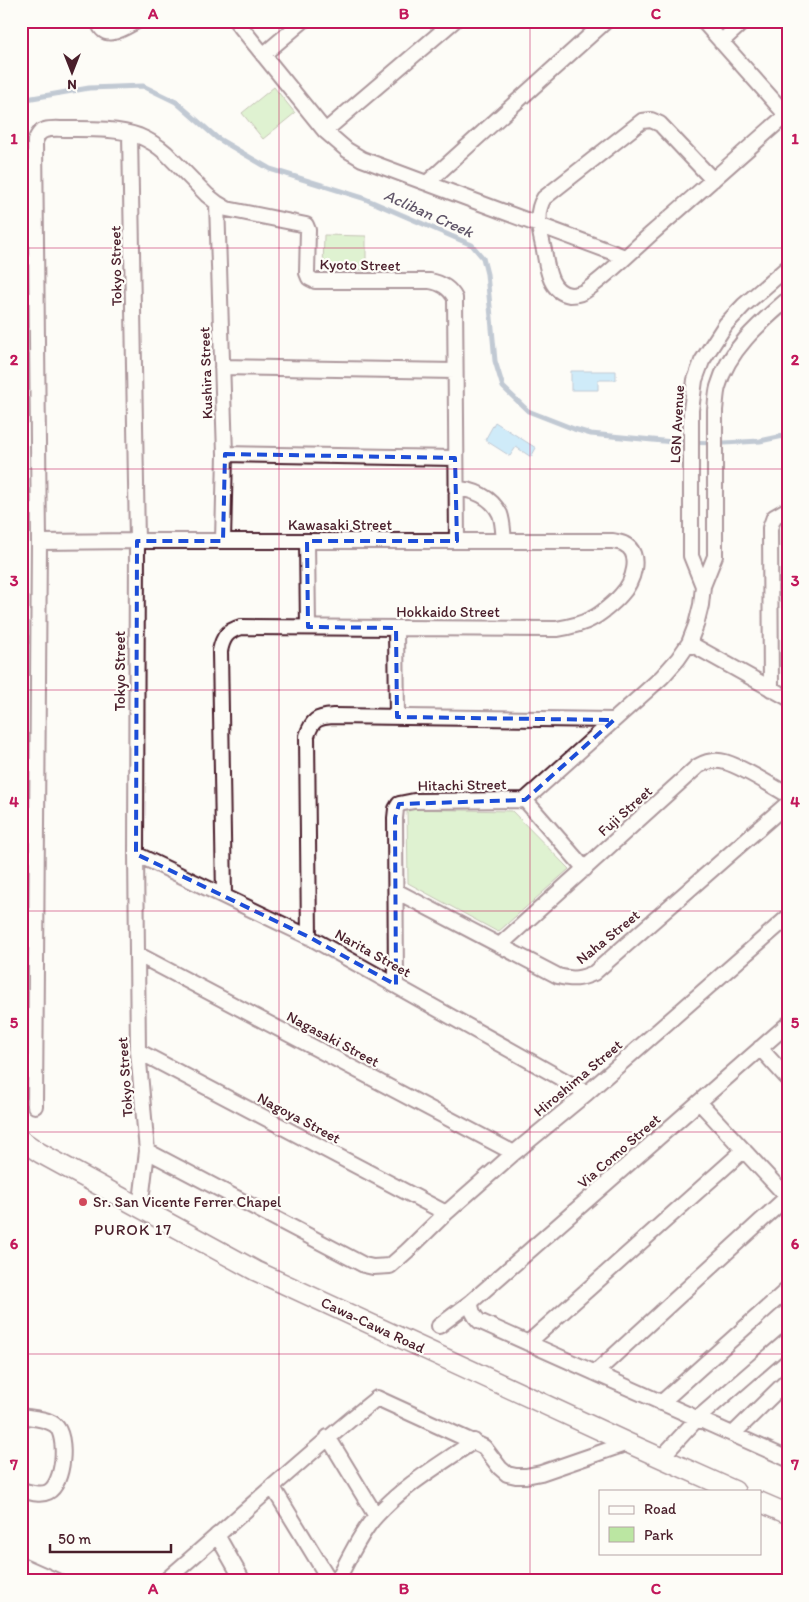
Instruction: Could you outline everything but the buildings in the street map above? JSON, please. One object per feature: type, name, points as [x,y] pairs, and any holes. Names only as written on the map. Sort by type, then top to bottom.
[{"type":"street","points":[[101,27],[111,33],[137,21]]},
{"type":"street","points":[[236,21],[325,131],[347,150],[362,158],[625,257]]},
{"type":"street","points":[[263,55],[303,21]]},
{"type":"street","points":[[325,131],[454,21]]},
{"type":"street","points":[[427,183],[606,21]]},
{"type":"street","points":[[703,21],[787,116],[587,291],[578,294],[564,293],[558,291],[550,279],[538,214],[544,198],[642,121],[651,120],[660,124],[713,180]]},
{"type":"street","points":[[721,42],[744,21]]},
{"type":"street","name":"Kyoto Street","points":[[38,542],[35,141],[38,134],[45,130],[53,129],[104,130],[130,134],[147,140],[158,146],[217,203],[237,212],[306,225],[308,230],[307,273],[309,278],[315,282],[430,281],[446,286],[452,292],[455,298],[457,540]]},
{"type":"street","name":"Tokyo Street","points":[[130,134],[137,540],[136,854],[138,1051],[147,1151],[139,1207]]},
{"type":"street","name":"Kushira Street","points":[[217,203],[225,454],[222,541]]},
{"type":"street","name":"LGN Avenue","points":[[703,586],[691,556],[691,410],[695,380],[702,361],[726,324],[754,296],[788,267]]},
{"type":"street","points":[[754,296],[770,314]]},
{"type":"street","points":[[525,800],[662,677],[689,643],[696,625],[703,586],[715,556],[715,410],[718,386],[724,371],[745,340],[770,314],[788,299]]},
{"type":"street","points":[[222,367],[455,370]]},
{"type":"street","points":[[695,380],[718,386]]},
{"type":"street","points":[[225,454],[455,458]]},
{"type":"street","points":[[456,490],[474,492],[485,497],[494,505],[500,513],[504,541]]},
{"type":"street","points":[[771,689],[771,522],[774,517],[788,509]]},
{"type":"street","name":"Kawasaki Street","points":[[38,542],[137,540],[613,541],[623,543],[629,547],[634,556]]},
{"type":"street","points":[[307,541],[308,627]]},
{"type":"street","points":[[34,1106],[38,542]]},
{"type":"street","name":"Hokkaido Street","points":[[224,896],[220,651],[225,635],[231,630],[241,627],[557,629],[574,627],[592,619],[622,595],[634,573],[634,556]]},
{"type":"street","points":[[396,628],[397,717]]},
{"type":"street","points":[[689,643],[788,698]]},
{"type":"street","points":[[309,937],[308,736],[314,721],[322,717],[333,716],[614,720]]},
{"type":"street","name":"Fuji Street","points":[[500,945],[698,766],[706,761],[724,761],[734,765],[788,795]]},
{"type":"street","name":"Hitachi Street","points":[[396,985],[395,818],[399,804],[414,801],[525,800],[585,869]]},
{"type":"street","name":"Naha Street","points":[[396,891],[558,976],[571,980],[582,978],[594,973],[788,803]]},
{"type":"street","name":"Narita Street","points":[[136,854],[309,937],[587,1093]]},
{"type":"street","name":"Hiroshima Street","points":[[147,1151],[364,1265],[373,1267],[390,1266],[514,1153],[587,1093],[788,917]]},
{"type":"street","name":"Nagasaki Street","points":[[137,954],[514,1153]]},
{"type":"street","name":"Via Como Street","points":[[439,1326],[471,1306],[788,1024]]},
{"type":"street","points":[[760,1048],[788,1079]]},
{"type":"street","name":"Nagoya Street","points":[[138,1051],[446,1213]]},
{"type":"street","points":[[595,1373],[787,1197],[699,1102]]},
{"type":"street","name":"Cawa-Cawa Road","points":[[21,1140],[40,1153],[256,1271],[733,1490]]},
{"type":"street","points":[[528,1343],[744,1150]]},
{"type":"street","points":[[660,1403],[788,1289]]},
{"type":"street","points":[[471,1306],[474,1316],[479,1321],[788,1459]]},
{"type":"street","points":[[660,1458],[696,1419],[788,1340]]},
{"type":"street","points":[[733,1434],[788,1380]]},
{"type":"street","points":[[165,1581],[328,1437],[377,1398],[484,1446],[500,1468],[507,1474],[516,1476],[541,1473],[628,1443]]},
{"type":"street","points":[[21,1416],[46,1420],[55,1425],[61,1435],[63,1446],[58,1479],[54,1487],[47,1492],[38,1493],[21,1490]]},
{"type":"street","points":[[328,1437],[376,1516]]},
{"type":"street","points":[[337,1581],[346,1563],[376,1516],[406,1489],[474,1441]]},
{"type":"street","points":[[272,1486],[330,1581]]},
{"type":"street","points":[[762,1503],[788,1514]]},
{"type":"street","points":[[218,1535],[243,1581]]},
{"type":"street","points":[[21,1565],[58,1581]]},
{"type":"highlighted area","points":[[225,454],[455,458],[457,541],[307,541],[308,627],[396,628],[397,717],[614,720],[525,800],[399,804],[395,818],[396,985],[309,937],[136,854],[137,541],[223,541]]},
{"type":"green space","points":[[274,87],[295,113],[263,139],[242,113]]},
{"type":"green space","points":[[324,235],[366,236],[366,270],[323,269]]},
{"type":"green space","points":[[407,809],[512,811],[569,869],[498,932],[408,883]]},
{"type":"water","points":[[571,371],[616,371],[616,380],[598,380],[598,390],[571,390]]},
{"type":"water","points":[[495,422],[536,448],[531,457],[516,447],[510,456],[485,440]]},
{"type":"waterway","name":"Acliban Creek","points":[[21,100],[89,88],[143,86],[176,102],[217,138],[270,169],[363,198],[472,245],[483,258],[487,274],[495,361],[503,387],[528,411],[591,434],[673,442],[724,443],[760,441],[788,435]]},
{"type":"place","name":"Sr. San Vicente Ferrer Chapel","points":[[83,1202]]},
{"type":"district","name":"PUROK 17","points":[[133,1229]]}]
